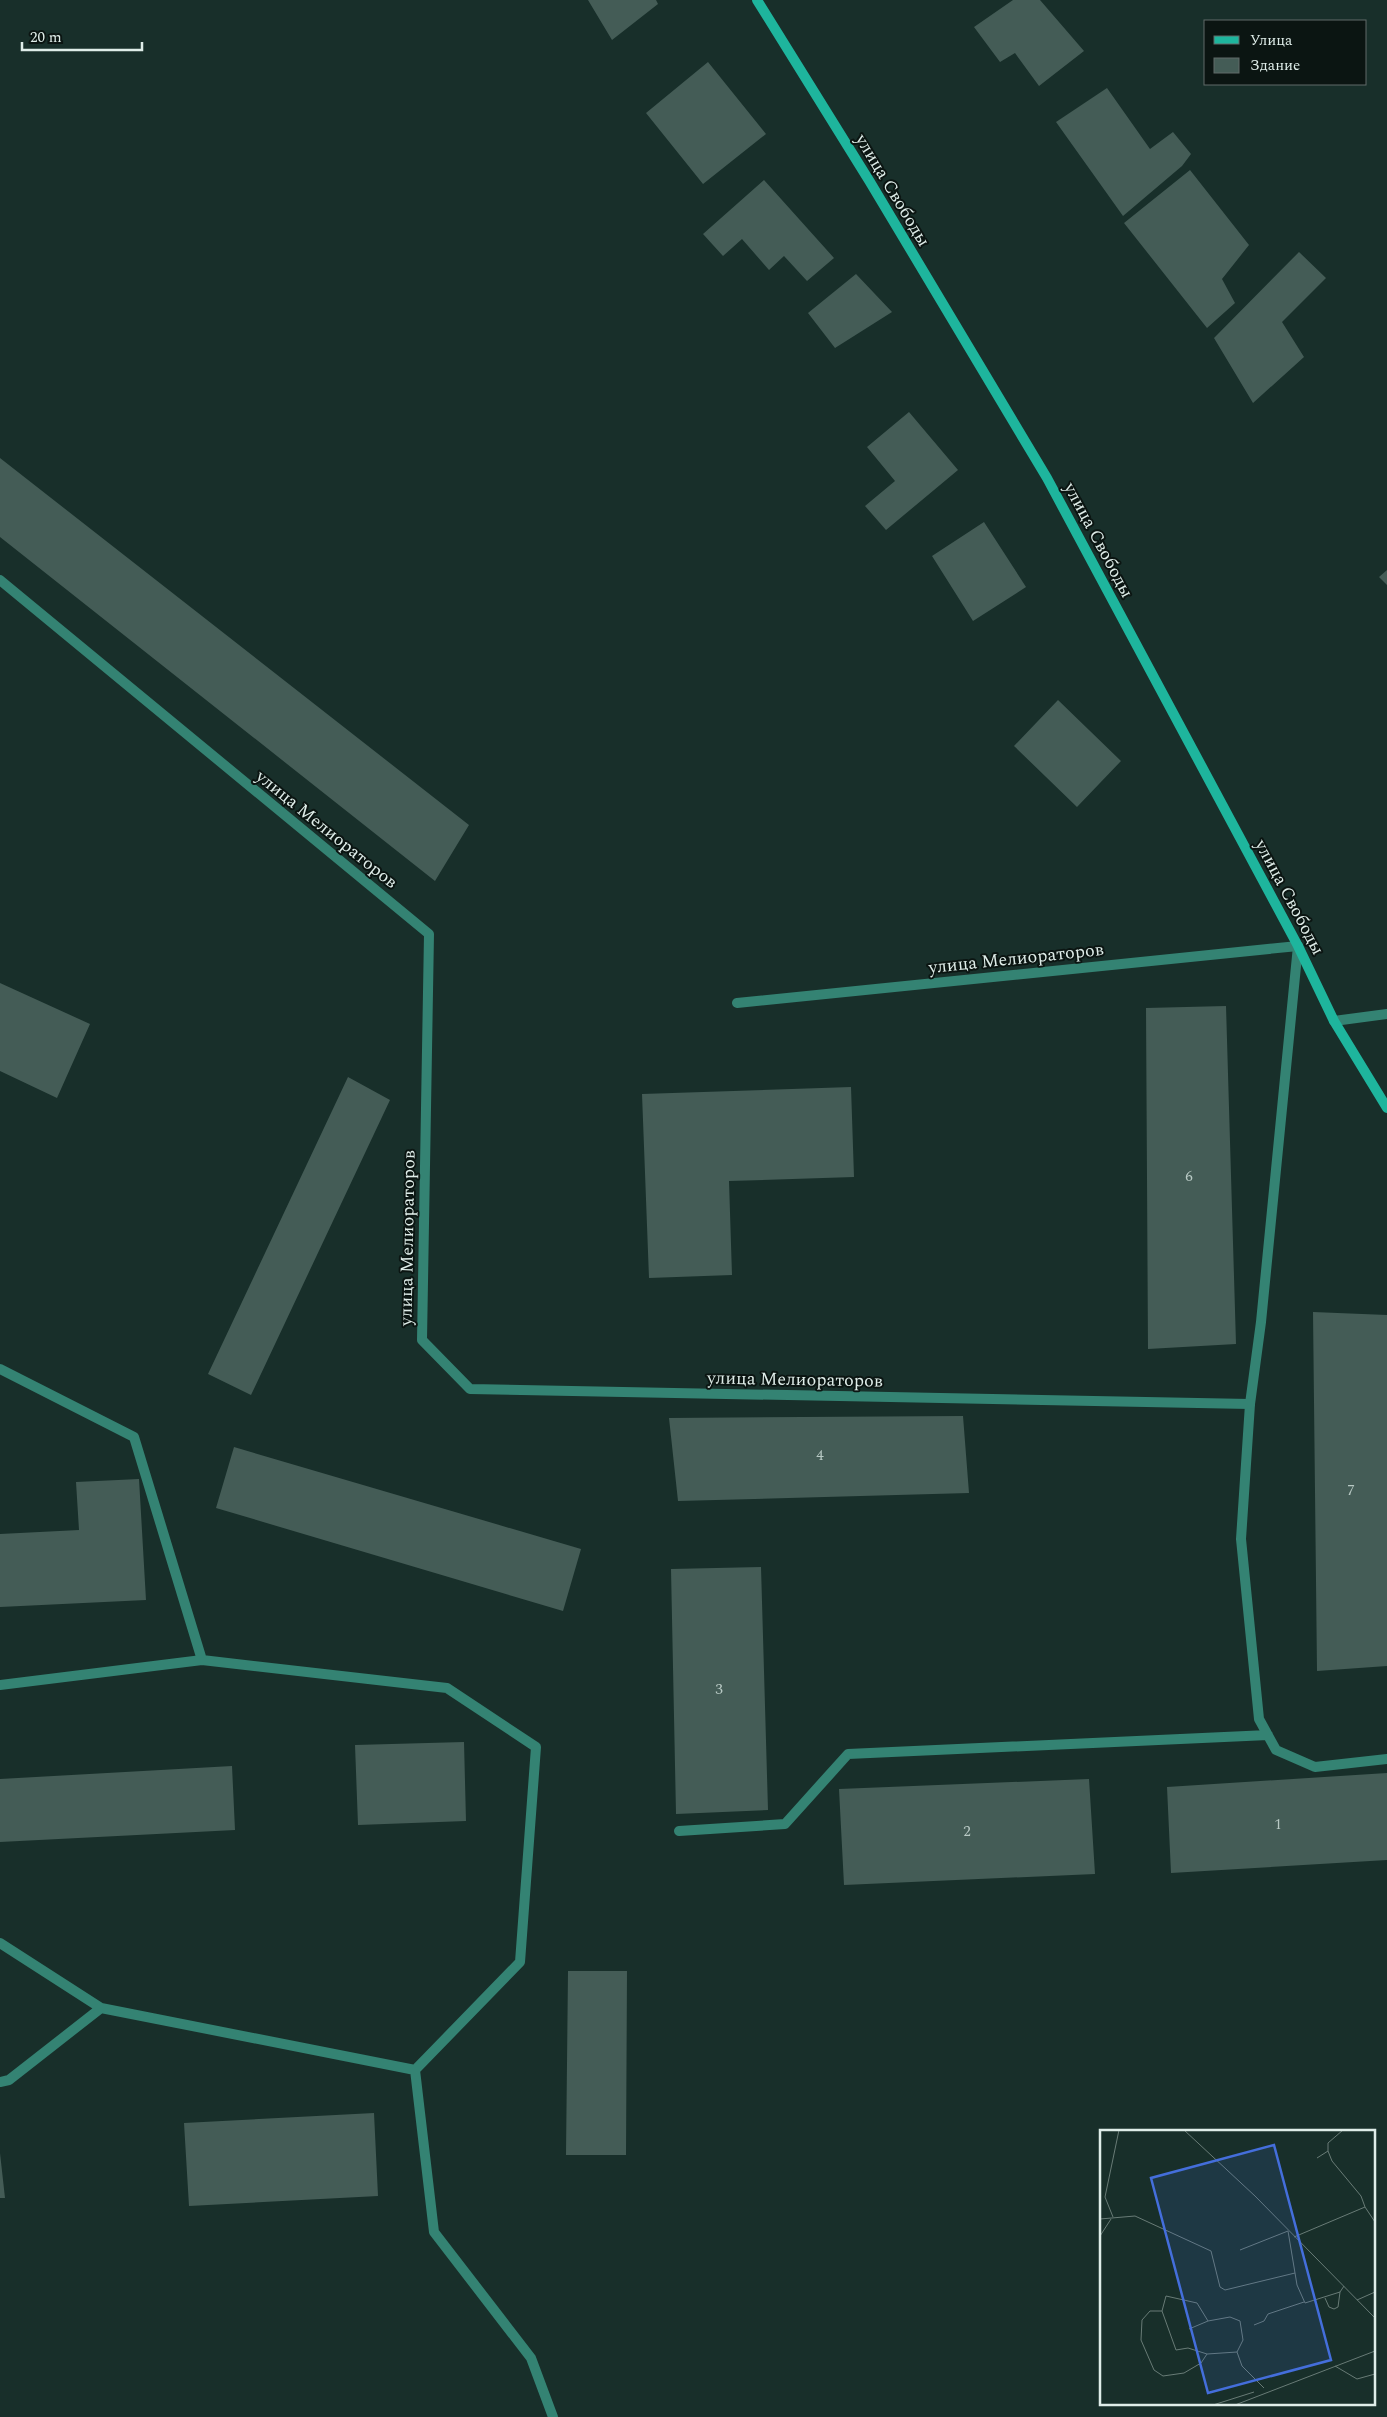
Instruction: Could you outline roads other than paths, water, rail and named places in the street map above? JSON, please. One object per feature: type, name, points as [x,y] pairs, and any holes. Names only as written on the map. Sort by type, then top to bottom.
[{"type":"main road","name":"улица Свободы","points":[[757,0],[870,182],[1047,478],[1298,946],[1334,1021],[1387,1108]]},
{"type":"street","name":"улица Мелиораторов","points":[[0,580],[429,934],[422,1340],[470,1389],[1250,1404]]},
{"type":"street","name":"улица Мелиораторов","points":[[737,1003],[1298,946]]},
{"type":"street","points":[[1298,946],[1261,1322],[1250,1404],[1241,1538],[1259,1719],[1276,1750],[1315,1767],[1387,1759]]},
{"type":"street","points":[[1334,1021],[1387,1014]]},
{"type":"street","points":[[0,1369],[134,1436],[202,1660]]},
{"type":"street","points":[[0,1685],[202,1660],[447,1688],[536,1747],[520,1962],[415,2070]]},
{"type":"street","points":[[678,1831],[785,1824],[848,1754],[1268,1735]]},
{"type":"street","points":[[0,1943],[101,2008],[415,2070]]},
{"type":"street","points":[[0,2082],[9,2080],[101,2008]]},
{"type":"street","points":[[415,2070],[434,2232],[531,2358],[553,2417]]}]
